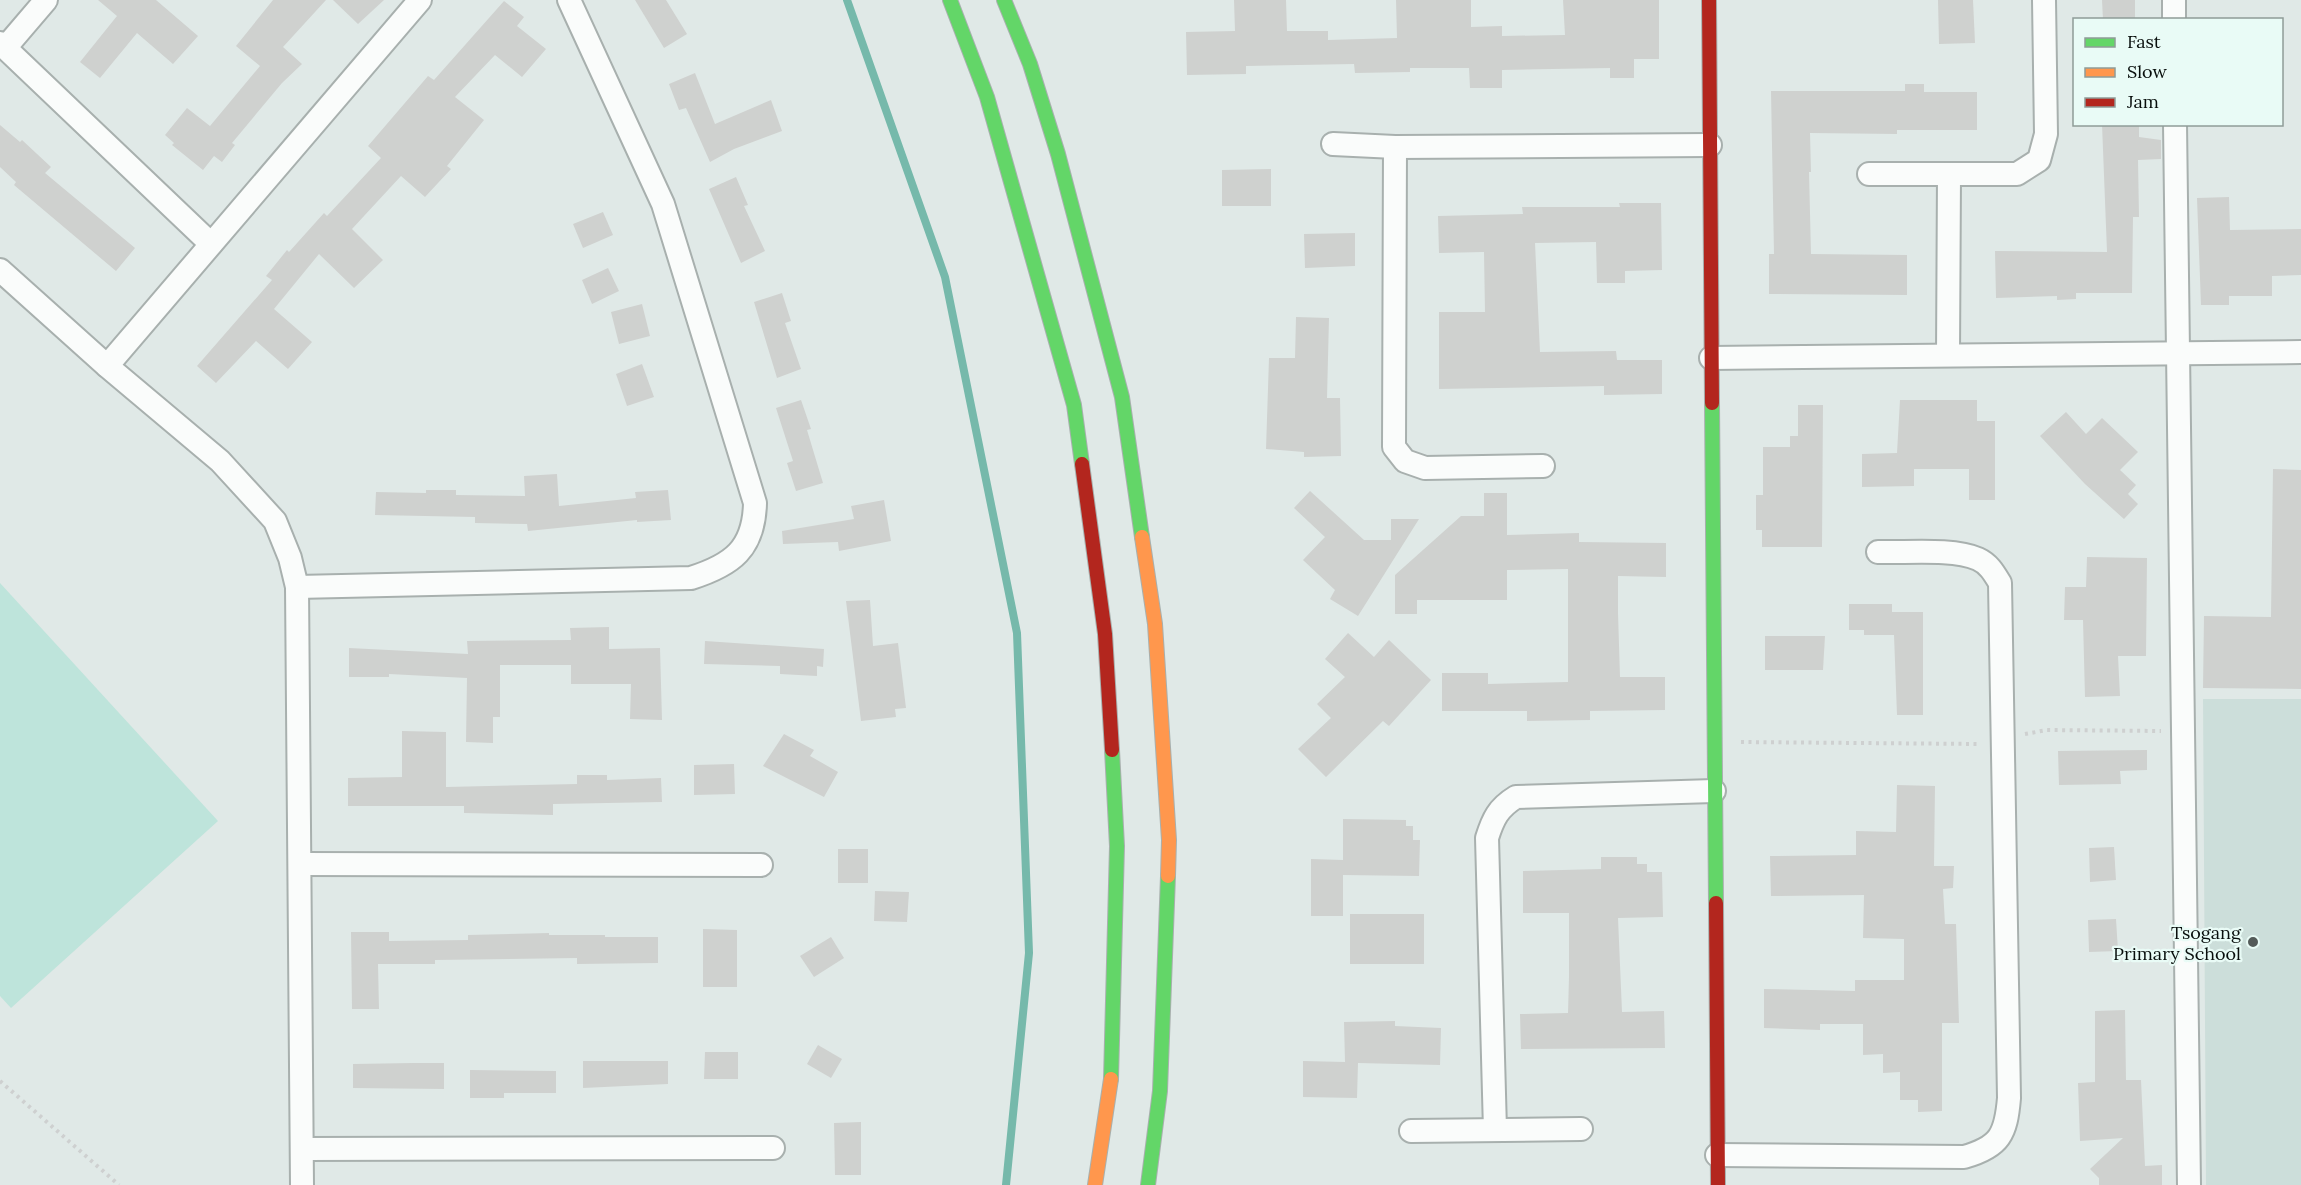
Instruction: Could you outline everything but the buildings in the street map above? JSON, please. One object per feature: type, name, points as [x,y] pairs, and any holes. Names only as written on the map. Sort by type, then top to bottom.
[{"type":"main road","points":[[950,0],[987,97],[1074,405],[1105,634],[1117,846],[1112,1075],[1095,1185]]},
{"type":"main road","points":[[1004,0],[1030,64],[1058,153],[1122,397],[1155,624],[1169,840],[1160,1091],[1148,1185]]},
{"type":"main road","points":[[1709,0],[1718,1185]]},
{"type":"street","points":[[45,0],[3,45],[211,244]]},
{"type":"street","points":[[107,366],[420,0]]},
{"type":"street","points":[[297,586],[691,578],[717,570],[741,552],[754,526],[754,503],[663,204],[569,0]]},
{"type":"street","points":[[1869,174],[2017,174],[2038,160],[2046,134],[2044,0]]},
{"type":"street","points":[[2174,0],[2174,18]]},
{"type":"street","points":[[2175,126],[2176,353],[2189,1185]]},
{"type":"street","points":[[1333,144],[1395,147],[1710,146]]},
{"type":"street","points":[[1395,147],[1394,447],[1405,461],[1425,468],[1543,466]]},
{"type":"street","points":[[1948,355],[1949,175]]},
{"type":"street","points":[[0,270],[107,366],[220,461],[274,521],[290,558],[297,586],[302,1185]]},
{"type":"street","points":[[1711,358],[2301,352]]},
{"type":"street","points":[[1717,1155],[1964,1157],[1984,1151],[1999,1139],[2007,1122],[2009,1098],[2000,583],[1992,568],[1978,559],[1959,554],[1878,552]]},
{"type":"street","points":[[1495,1130],[1487,838],[1493,819],[1502,806],[1515,797],[1714,791]]},
{"type":"street","points":[[300,864],[762,865]]},
{"type":"street","points":[[1411,1131],[1581,1129]]},
{"type":"street","points":[[302,1149],[773,1148]]},
{"type":"path","points":[[1714,742],[1980,744],[2047,730],[2182,731]]},
{"type":"path","points":[[0,1081],[119,1185]]},
{"type":"shaded area","name":"Tsogang Primary School","points":[[2203,699],[2301,699],[2301,1185],[2206,1185]]},
{"type":"green space","points":[[0,583],[218,821],[11,1008],[0,996]]},
{"type":"waterway","points":[[847,0],[945,277],[1017,633],[1029,953],[1006,1185]]},
{"type":"traffic: fast","points":[[950,0],[987,97],[1074,405],[1082,464]]},
{"type":"traffic: fast","points":[[1004,0],[1030,64],[1058,154],[1122,397],[1142,537]]},
{"type":"traffic: fast","points":[[1712,403],[1716,903]]},
{"type":"traffic: fast","points":[[1111,1079],[1117,846],[1112,750]]},
{"type":"traffic: fast","points":[[1148,1185],[1160,1091],[1168,876]]},
{"type":"traffic: slow","points":[[1142,537],[1155,624],[1169,840],[1168,876]]},
{"type":"traffic: slow","points":[[1095,1185],[1111,1079]]},
{"type":"traffic: jam","points":[[1709,0],[1712,403]]},
{"type":"traffic: jam","points":[[1082,464],[1105,634],[1112,750]]},
{"type":"traffic: jam","points":[[1716,903],[1718,1185]]},
{"type":"place","name":"Tsogang Primary School","points":[[2253,942]]}]
